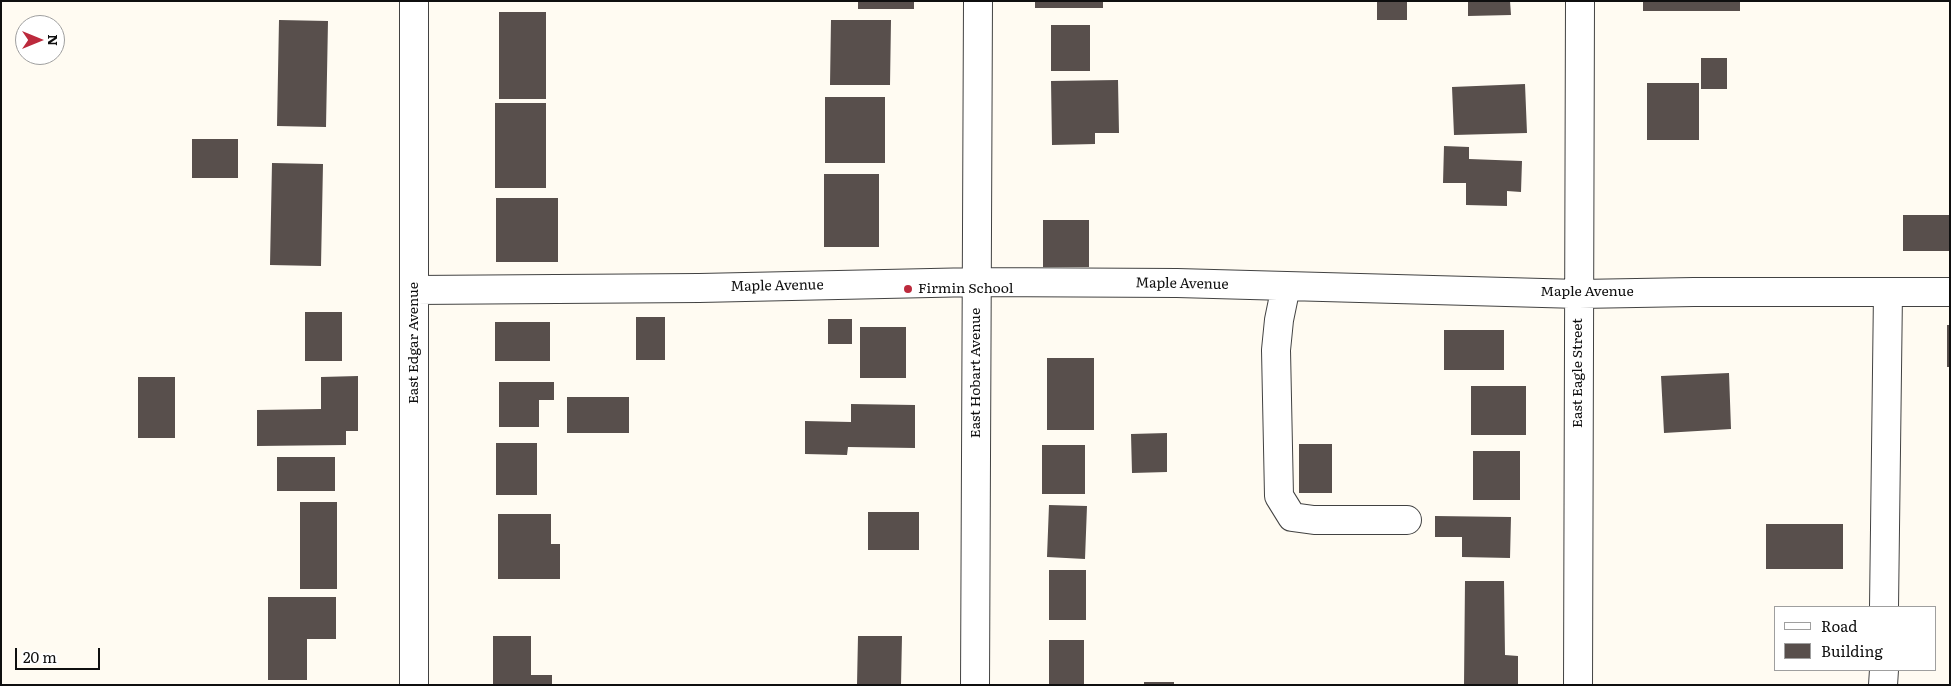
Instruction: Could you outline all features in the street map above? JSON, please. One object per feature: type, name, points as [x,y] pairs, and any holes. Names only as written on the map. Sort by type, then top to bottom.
[{"type":"street","name":"East Edgar Avenue","points":[[414,1],[414,685]]},
{"type":"street","name":"East Hobart Avenue","points":[[975,685],[978,1]]},
{"type":"street","name":"East Eagle Street","points":[[1578,685],[1580,1]]},
{"type":"street","name":"Maple Avenue","points":[[414,290],[709,288],[977,282],[1167,283],[1578,294],[1950,292]]},
{"type":"street","points":[[1286,286],[1278,320],[1276,350],[1278,496],[1292,517],[1314,520],[1407,520]]},
{"type":"street","points":[[1884,606],[1888,292]]},
{"type":"street","points":[[1883,685],[1884,671]]},
{"type":"building","points":[[858,1],[914,1],[914,9],[858,9]]},
{"type":"building","points":[[1035,1],[1103,1],[1103,8],[1035,8]]},
{"type":"building","points":[[1377,1],[1407,1],[1407,20],[1377,20]]},
{"type":"building","points":[[1468,1],[1510,1],[1511,15],[1468,16]]},
{"type":"building","points":[[1643,1],[1740,1],[1740,11],[1643,11]]},
{"type":"building","points":[[499,12],[546,12],[546,99],[499,99]]},
{"type":"building","points":[[279,20],[328,21],[326,127],[277,126]]},
{"type":"building","points":[[831,20],[891,20],[890,85],[830,85]]},
{"type":"building","points":[[1051,25],[1090,25],[1090,71],[1051,71]]},
{"type":"building","points":[[1701,58],[1727,58],[1727,89],[1701,89]]},
{"type":"building","points":[[1118,80],[1119,133],[1095,133],[1095,144],[1052,145],[1051,81]]},
{"type":"building","points":[[1647,83],[1699,83],[1699,140],[1647,140]]},
{"type":"building","points":[[1525,84],[1527,133],[1454,135],[1452,87]]},
{"type":"building","points":[[825,97],[885,97],[885,163],[825,163]]},
{"type":"building","points":[[495,103],[546,103],[546,188],[495,188]]},
{"type":"building","points":[[192,139],[238,139],[238,178],[192,178]]},
{"type":"building","points":[[1444,146],[1469,147],[1469,159],[1522,161],[1521,192],[1507,191],[1507,206],[1466,205],[1466,183],[1443,183]]},
{"type":"building","points":[[272,163],[323,164],[321,266],[270,265]]},
{"type":"building","points":[[824,174],[879,174],[879,247],[824,247]]},
{"type":"building","points":[[496,198],[558,198],[558,262],[496,262]]},
{"type":"building","points":[[1903,215],[1950,215],[1950,251],[1903,251]]},
{"type":"building","points":[[1043,220],[1089,220],[1089,267],[1043,267]]},
{"type":"building","points":[[305,312],[342,312],[342,361],[305,361]]},
{"type":"building","points":[[636,317],[665,317],[665,360],[636,360]]},
{"type":"building","points":[[828,319],[852,319],[852,344],[828,344]]},
{"type":"building","points":[[495,322],[550,322],[550,361],[495,361]]},
{"type":"building","points":[[1947,325],[1950,325],[1950,367],[1947,367]]},
{"type":"building","points":[[860,327],[906,327],[906,378],[860,378]]},
{"type":"building","points":[[1444,330],[1504,330],[1504,370],[1444,370]]},
{"type":"building","points":[[1047,358],[1094,358],[1094,430],[1047,430]]},
{"type":"building","points":[[1729,373],[1731,429],[1664,433],[1661,376]]},
{"type":"building","points":[[358,376],[358,431],[346,431],[346,445],[257,446],[257,410],[321,409],[321,377]]},
{"type":"building","points":[[138,377],[175,377],[175,438],[138,438]]},
{"type":"building","points":[[499,382],[554,382],[554,400],[539,400],[539,427],[499,427]]},
{"type":"building","points":[[1471,386],[1526,386],[1526,435],[1471,435]]},
{"type":"building","points":[[567,397],[629,397],[629,433],[567,433]]},
{"type":"building","points":[[851,404],[915,405],[915,448],[848,447],[847,455],[805,454],[805,421],[851,422]]},
{"type":"building","points":[[1167,433],[1167,472],[1132,473],[1131,434]]},
{"type":"building","points":[[496,443],[537,443],[537,495],[496,495]]},
{"type":"building","points":[[1299,444],[1332,444],[1332,493],[1299,493]]},
{"type":"building","points":[[1042,445],[1085,445],[1085,494],[1042,494]]},
{"type":"building","points":[[1473,451],[1520,451],[1520,500],[1473,500]]},
{"type":"building","points":[[277,457],[335,457],[335,491],[277,491]]},
{"type":"building","points":[[300,502],[337,502],[337,589],[300,589]]},
{"type":"building","points":[[1049,505],[1087,506],[1085,559],[1047,557]]},
{"type":"building","points":[[868,512],[919,512],[919,550],[868,550]]},
{"type":"building","points":[[498,514],[551,514],[551,544],[560,544],[560,579],[498,579]]},
{"type":"building","points":[[1435,516],[1511,517],[1510,558],[1462,557],[1462,537],[1435,537]]},
{"type":"building","points":[[1766,524],[1843,524],[1843,569],[1766,569]]},
{"type":"building","points":[[1049,570],[1086,570],[1086,620],[1049,620]]},
{"type":"building","points":[[1465,581],[1504,581],[1505,655],[1518,656],[1518,685],[1464,685]]},
{"type":"building","points":[[268,597],[336,597],[336,639],[307,639],[307,680],[268,680]]},
{"type":"building","points":[[493,636],[531,636],[531,675],[552,675],[552,685],[493,685]]},
{"type":"building","points":[[858,636],[902,636],[901,685],[857,685]]},
{"type":"building","points":[[1049,640],[1084,640],[1084,685],[1049,685]]},
{"type":"building","points":[[1144,682],[1174,682],[1174,685],[1144,685]]},
{"type":"place","name":"Firmin School","points":[[908,289]]}]
